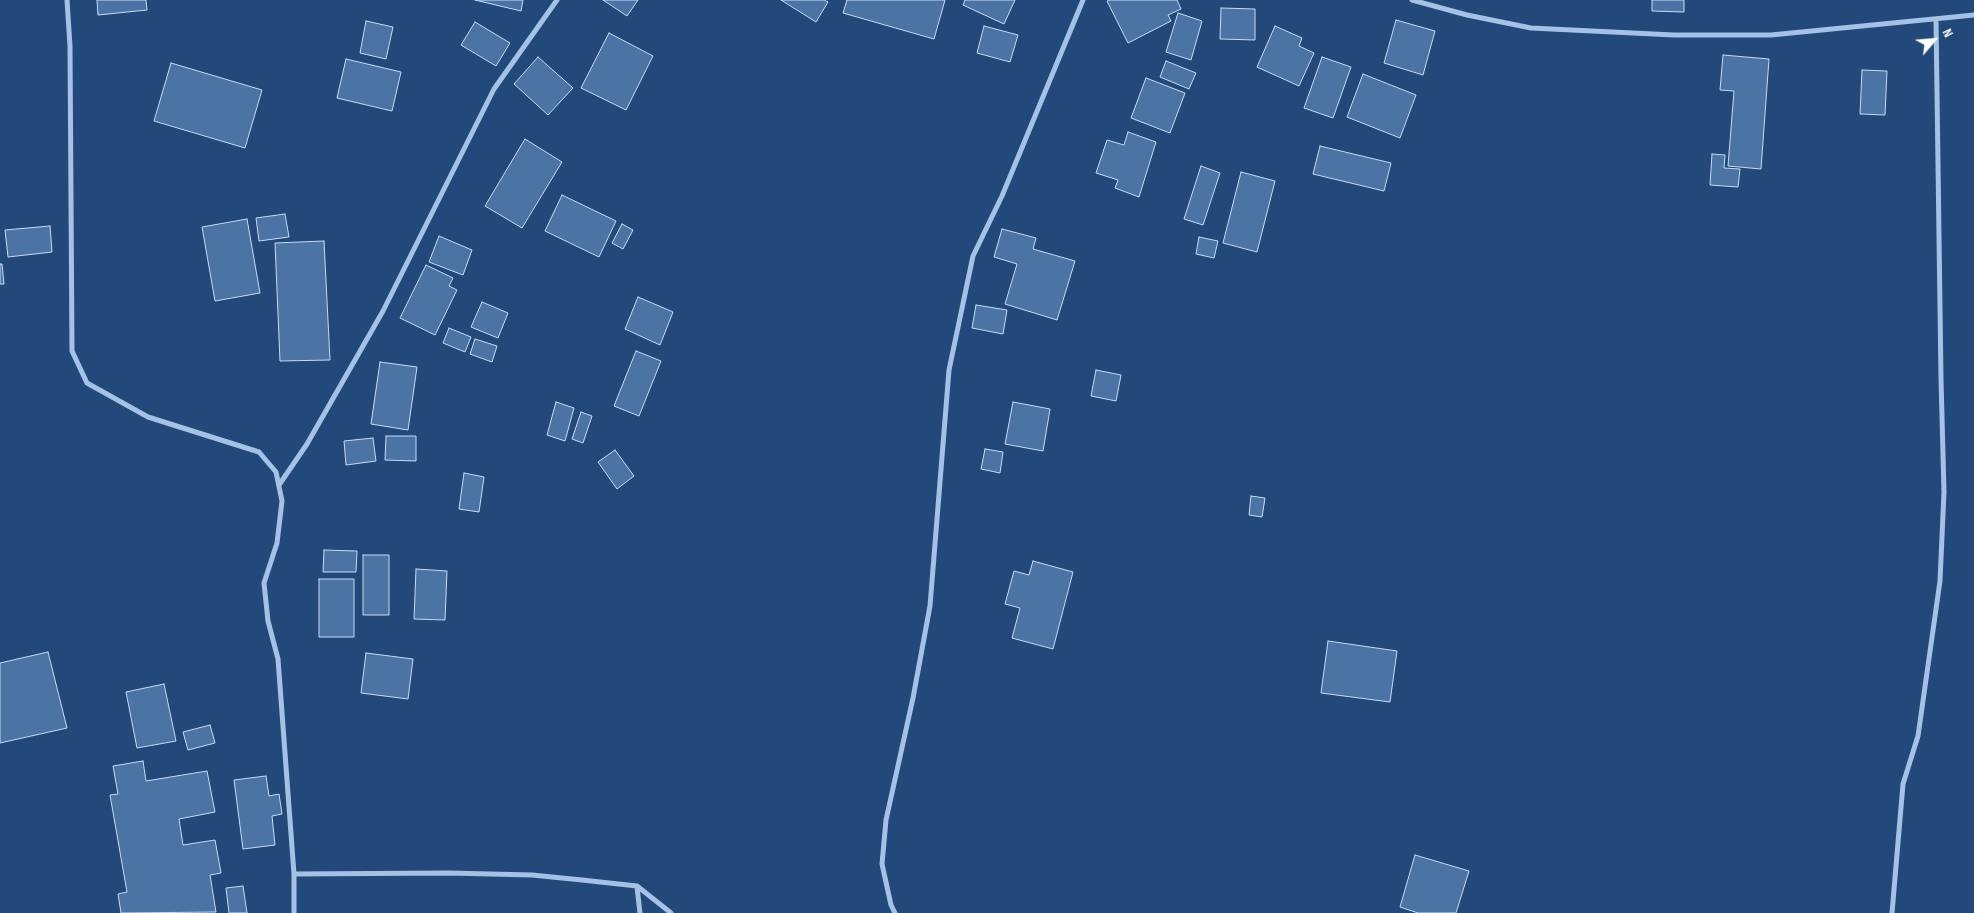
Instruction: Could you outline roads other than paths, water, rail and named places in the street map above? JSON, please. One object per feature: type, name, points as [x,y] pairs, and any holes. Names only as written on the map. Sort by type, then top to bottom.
[{"type":"street","points":[[68,0],[72,351],[87,383],[148,417],[259,452],[276,472],[282,501],[277,543],[264,583],[268,621],[278,659],[294,874],[294,913]]},
{"type":"street","points":[[279,485],[308,444],[383,311],[494,89],[557,0]]},
{"type":"street","points":[[895,913],[891,904],[882,864],[886,820],[913,698],[930,606],[949,370],[973,256],[1002,196],[1083,0]]},
{"type":"street","points":[[1412,0],[1467,16],[1531,28],[1674,35],[1771,35],[1974,16]]},
{"type":"street","points":[[1892,913],[1903,784],[1918,736],[1941,571],[1944,492],[1940,360],[1936,20]]},
{"type":"street","points":[[294,874],[449,873],[523,875],[637,886],[671,913]]},
{"type":"street","points":[[637,886],[640,913]]}]
